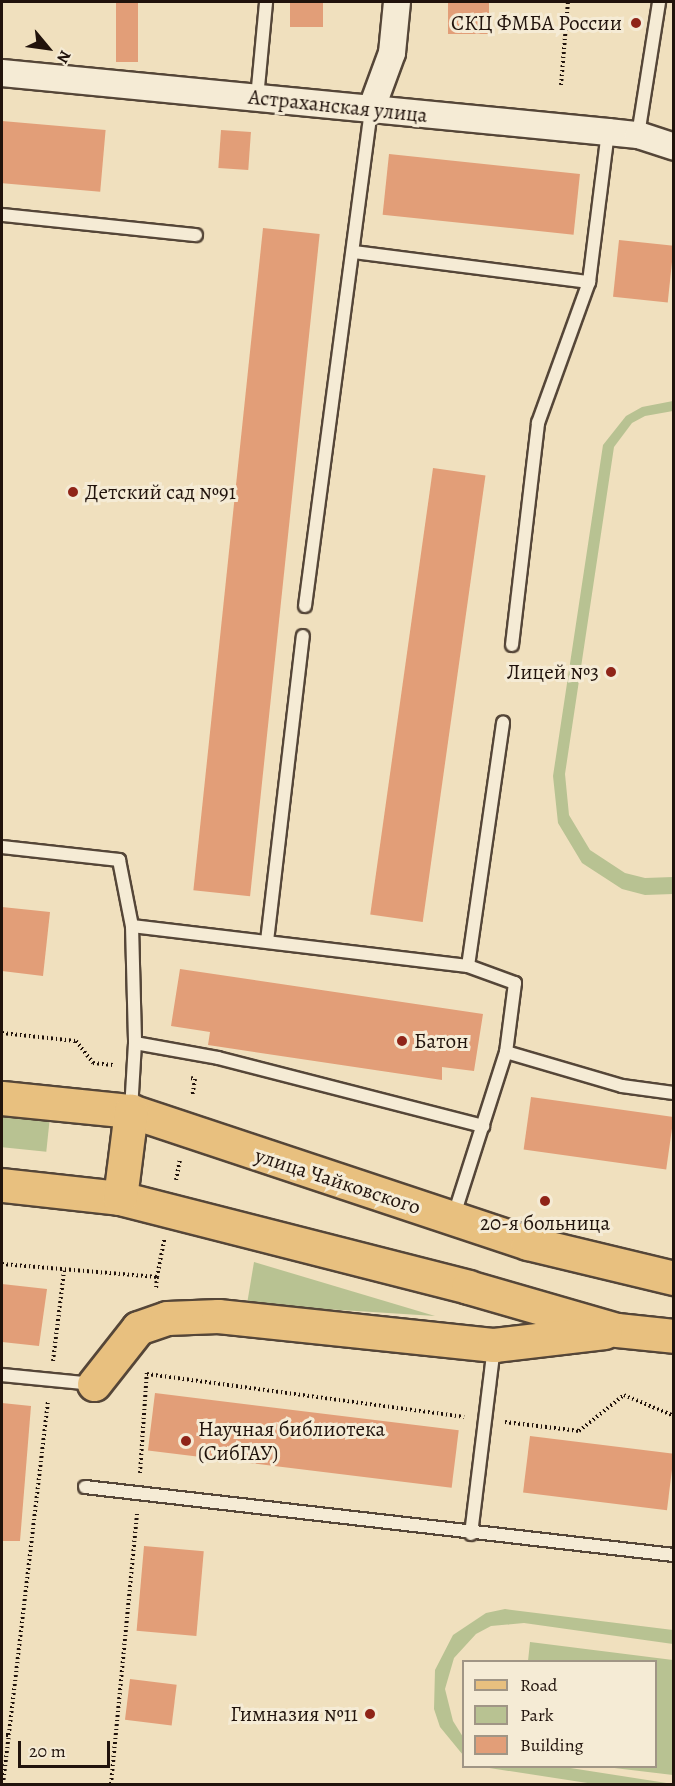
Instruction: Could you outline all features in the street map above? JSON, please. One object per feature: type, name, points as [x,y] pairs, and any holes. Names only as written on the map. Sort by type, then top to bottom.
[{"type":"main road","name":"улица Чайковского","points":[[2,1098],[131,1111],[452,1219],[617,1267],[674,1278]]},
{"type":"main road","points":[[120,1198],[131,1111]]},
{"type":"main road","points":[[2,1185],[120,1198],[468,1287],[618,1330],[674,1336]]},
{"type":"main road","points":[[94,1384],[138,1328],[167,1318],[218,1316],[494,1345],[618,1330]]},
{"type":"street","points":[[371,110],[392,53],[397,2]]},
{"type":"street","name":"Астраханская улица","points":[[2,73],[638,135],[674,147]]},
{"type":"lane","points":[[257,98],[266,2]]},
{"type":"lane","points":[[638,135],[659,2]]},
{"type":"lane","points":[[305,606],[354,252],[371,110]]},
{"type":"lane","points":[[512,645],[538,423],[589,282],[608,132]]},
{"type":"lane","points":[[2,215],[196,235]]},
{"type":"lane","points":[[354,252],[589,282]]},
{"type":"lane","points":[[267,941],[303,636]]},
{"type":"lane","points":[[468,966],[503,722]]},
{"type":"lane","points":[[2,847],[119,861],[132,926],[135,1043],[131,1111]]},
{"type":"lane","points":[[132,926],[468,966],[515,984],[506,1052],[452,1219]]},
{"type":"lane","points":[[135,1043],[218,1058],[483,1126]]},
{"type":"lane","points":[[506,1052],[622,1086],[674,1093]]},
{"type":"lane","points":[[471,1534],[487,1420],[494,1345]]},
{"type":"lane","points":[[2,1375],[94,1384]]},
{"type":"lane","points":[[85,1486],[139,1496],[674,1555]]},
{"type":"path","points":[[561,85],[568,2]]},
{"type":"path","points":[[2,1033],[76,1041],[93,1063],[133,1066]]},
{"type":"path","points":[[2,1264],[64,1271],[3,1785]]},
{"type":"path","points":[[111,1785],[139,1496],[147,1374],[579,1431],[624,1395],[674,1416]]},
{"type":"path","points":[[2,1735],[8,1735]]},
{"type":"green space","points":[[673,401],[673,411],[645,416],[632,423],[614,447],[565,774],[569,815],[590,850],[625,873],[645,878],[673,877],[673,894],[645,895],[622,889],[582,863],[558,823],[553,776],[603,445],[626,416],[642,407]]},
{"type":"green space","points":[[2,1114],[50,1119],[46,1152],[2,1147]]},
{"type":"green space","points":[[254,1262],[435,1316],[247,1304]]},
{"type":"green space","points":[[505,1609],[673,1630],[673,1644],[524,1623],[491,1626],[476,1634],[454,1658],[445,1689],[453,1721],[462,1735],[462,1754],[440,1727],[434,1709],[435,1670],[453,1635],[486,1613]]},
{"type":"green space","points":[[530,1642],[673,1660],[673,1775],[614,1768],[657,1768],[657,1660],[528,1660]]},
{"type":"green space","points":[[490,1768],[570,1768],[673,1784],[594,1784]]},
{"type":"building","points":[[116,2],[138,2],[138,62],[116,62]]},
{"type":"building","points":[[290,2],[323,2],[323,27],[290,27]]},
{"type":"building","points":[[448,2],[489,2],[489,34],[448,34]]},
{"type":"building","points":[[2,121],[106,130],[100,192],[2,183]]},
{"type":"building","points":[[221,130],[251,132],[248,170],[218,168]]},
{"type":"building","points":[[389,154],[580,174],[574,235],[383,215]]},
{"type":"building","points":[[263,228],[320,234],[250,896],[193,890]]},
{"type":"building","points":[[619,240],[674,246],[668,302],[613,297]]},
{"type":"building","points":[[433,468],[485,475],[423,922],[370,915]]},
{"type":"building","points":[[2,907],[50,912],[43,976],[2,971]]},
{"type":"building","points":[[180,969],[483,1014],[474,1071],[442,1067],[442,1080],[208,1045],[210,1032],[171,1026]]},
{"type":"building","points":[[531,1097],[674,1117],[666,1170],[524,1149]]},
{"type":"building","points":[[2,1284],[47,1289],[39,1346],[2,1342]]},
{"type":"building","points":[[155,1393],[459,1430],[452,1488],[148,1451]]},
{"type":"building","points":[[2,1403],[31,1406],[20,1541],[2,1541]]},
{"type":"building","points":[[530,1436],[674,1454],[667,1510],[523,1493]]},
{"type":"building","points":[[144,1546],[204,1551],[196,1636],[137,1631]]},
{"type":"building","points":[[130,1679],[177,1685],[172,1725],[125,1720]]},
{"type":"place","name":"СКЦ ФМБА России","points":[[636,23]]},
{"type":"place","name":"Детский сад №91","points":[[73,492]]},
{"type":"place","name":"Лицей №3","points":[[611,672]]},
{"type":"place","name":"Батон","points":[[402,1041]]},
{"type":"place","name":"20-я больница","points":[[545,1201]]},
{"type":"place","name":"Научная библиотека (СибГАУ)","points":[[186,1441]]},
{"type":"place","name":"Гимназия №11","points":[[370,1714]]}]
